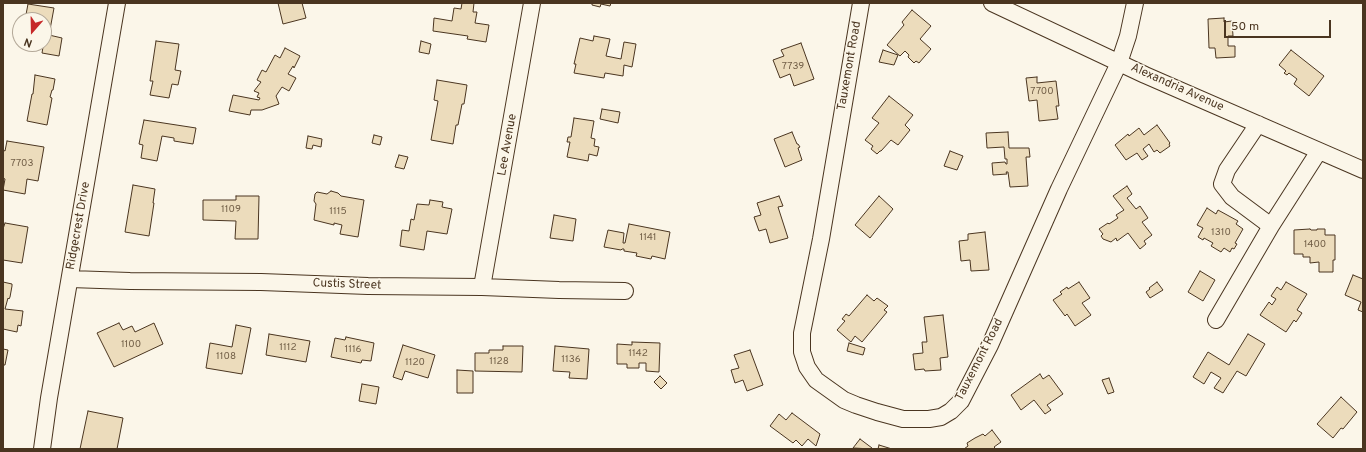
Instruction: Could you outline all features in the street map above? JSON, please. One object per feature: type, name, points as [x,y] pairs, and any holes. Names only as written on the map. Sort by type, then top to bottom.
[{"type":"street","name":"Ridgecrest Drive","points":[[42,449],[49,398],[117,3]]},
{"type":"street","name":"Lee Avenue","points":[[482,287],[532,3]]},
{"type":"street","name":"Tauxemont Road","points":[[861,3],[821,239],[802,333],[802,352],[807,367],[816,380],[832,392],[856,405],[903,419],[929,419],[941,417],[951,411],[964,396],[990,345],[1059,189],[1119,63],[1128,36],[1135,3]]},
{"type":"street","name":"Alexandria Avenue","points":[[992,3],[1119,63],[1363,170]]},
{"type":"street","points":[[1258,124],[1227,170],[1222,184],[1232,197],[1271,226]]},
{"type":"street","points":[[1216,320],[1271,226],[1319,151]]},
{"type":"street","name":"Custis Street","points":[[70,279],[625,291]]},
{"type":"building","points":[[278,3],[302,3],[306,18],[283,24]]},
{"type":"building","points":[[462,3],[474,3],[473,12],[477,12],[475,23],[489,25],[486,42],[467,39],[468,36],[433,31],[434,18],[452,21],[454,8],[461,9]]},
{"type":"building","points":[[592,3],[611,3],[610,6],[601,4],[600,7],[592,5]]},
{"type":"building","points":[[28,4],[54,8],[52,19],[52,12],[26,12]]},
{"type":"building","points":[[912,10],[931,26],[920,39],[931,49],[919,63],[916,61],[914,63],[905,51],[900,56],[887,45],[904,25],[902,22]]},
{"type":"building","points":[[1224,18],[1224,22],[1232,21],[1233,36],[1228,36],[1228,46],[1235,46],[1235,57],[1216,58],[1215,48],[1209,48],[1208,19]]},
{"type":"building","points":[[52,36],[62,38],[59,56],[42,53],[52,52]]},
{"type":"building","points":[[594,36],[610,39],[606,56],[621,59],[624,42],[636,44],[632,67],[624,65],[623,76],[605,73],[604,78],[574,73],[576,64],[574,64],[580,38],[593,41]]},
{"type":"building","points":[[156,41],[179,44],[175,70],[181,71],[178,85],[172,84],[169,98],[150,95],[153,81],[150,81]]},
{"type":"building","points":[[421,41],[431,44],[429,54],[419,52]]},
{"type":"building","points":[[801,43],[814,79],[794,86],[790,74],[780,78],[773,60],[784,56],[781,50]]},
{"type":"building","points":[[285,48],[300,56],[294,68],[293,66],[288,74],[296,78],[289,91],[282,87],[276,96],[279,104],[262,110],[251,110],[250,115],[229,111],[233,95],[259,100],[260,98],[257,97],[259,93],[254,91],[261,82],[257,80],[262,70],[266,72],[275,55],[280,58]]},
{"type":"building","points":[[883,50],[898,55],[894,65],[879,62]]},
{"type":"building","points":[[1291,50],[1324,76],[1309,96],[1294,84],[1297,79],[1289,73],[1287,75],[1284,73],[1286,71],[1279,65]]},
{"type":"building","points":[[35,75],[55,79],[50,97],[52,98],[47,125],[27,121],[33,94]]},
{"type":"building","points":[[1037,77],[1037,83],[1056,81],[1059,106],[1056,106],[1058,119],[1039,121],[1037,100],[1029,101],[1026,78]]},
{"type":"building","points":[[437,80],[467,85],[464,104],[462,104],[458,125],[456,125],[453,144],[431,140],[438,101],[434,100]]},
{"type":"building","points":[[889,96],[913,115],[905,125],[910,130],[898,145],[891,140],[877,154],[871,149],[873,146],[865,140],[879,123],[872,118]]},
{"type":"building","points":[[602,109],[620,112],[618,123],[600,119]]},
{"type":"building","points":[[574,118],[594,121],[591,138],[595,139],[594,146],[599,147],[597,156],[589,154],[588,161],[567,157],[570,142],[567,142],[568,137],[571,137]]},
{"type":"building","points":[[144,120],[196,128],[193,144],[174,141],[174,138],[162,136],[157,161],[141,158],[143,145],[139,144]]},
{"type":"building","points":[[1157,125],[1170,143],[1170,146],[1160,153],[1157,150],[1154,152],[1149,144],[1143,149],[1148,156],[1142,160],[1137,153],[1126,160],[1115,145],[1128,134],[1129,136],[1139,128],[1144,135]]},
{"type":"building","points":[[792,132],[797,144],[800,147],[798,148],[802,160],[785,167],[774,139]]},
{"type":"building","points":[[1008,132],[1009,148],[1029,148],[1030,157],[1026,157],[1028,186],[1010,187],[1008,172],[1006,172],[1007,174],[993,175],[992,163],[1005,162],[1007,164],[1007,159],[1005,159],[1004,147],[987,148],[986,133]]},
{"type":"building","points":[[374,135],[382,137],[380,145],[372,143]]},
{"type":"building","points":[[308,136],[322,139],[321,147],[313,145],[312,149],[306,148]]},
{"type":"building","points":[[7,141],[44,147],[38,181],[27,179],[25,194],[3,190],[5,179],[3,178],[3,150],[5,151]]},
{"type":"building","points":[[950,151],[963,156],[957,170],[944,166]]},
{"type":"building","points":[[399,155],[408,157],[404,169],[395,167]]},
{"type":"building","points":[[133,185],[155,189],[149,236],[125,232]]},
{"type":"building","points":[[1127,186],[1132,194],[1127,198],[1136,209],[1140,206],[1148,218],[1142,222],[1152,235],[1144,241],[1146,244],[1140,249],[1128,233],[1117,241],[1116,238],[1111,242],[1103,239],[1101,236],[1103,234],[1099,229],[1118,218],[1116,215],[1124,210],[1113,196]]},
{"type":"building","points":[[331,191],[338,193],[341,196],[364,200],[358,237],[340,234],[342,225],[334,223],[334,225],[314,220],[316,204],[314,201],[315,194],[317,192],[327,194]]},
{"type":"building","points":[[236,196],[259,196],[258,239],[235,239],[236,221],[203,220],[203,200],[236,200]]},
{"type":"building","points":[[779,196],[783,206],[778,207],[788,238],[770,243],[766,229],[759,231],[754,217],[761,215],[757,203]]},
{"type":"building","points":[[879,196],[893,209],[870,238],[855,225]]},
{"type":"building","points":[[430,200],[443,202],[442,207],[452,209],[447,234],[427,231],[424,250],[400,246],[402,230],[409,231],[411,219],[414,220],[417,204],[429,205]]},
{"type":"building","points":[[1207,208],[1216,214],[1218,210],[1238,221],[1236,224],[1243,229],[1235,243],[1237,244],[1230,252],[1224,248],[1221,252],[1211,246],[1213,243],[1204,238],[1203,240],[1198,237],[1203,228],[1197,225]]},
{"type":"building","points":[[554,215],[576,219],[573,241],[550,238]]},
{"type":"building","points":[[5,223],[28,227],[22,263],[3,260],[3,229]]},
{"type":"building","points":[[629,224],[670,232],[665,259],[652,256],[651,259],[636,256],[637,253],[624,251],[624,249],[621,250],[604,247],[608,230],[624,233],[623,243],[625,243]]},
{"type":"building","points":[[1325,229],[1325,235],[1335,235],[1335,260],[1333,260],[1333,272],[1319,272],[1319,262],[1310,263],[1310,257],[1303,257],[1303,254],[1294,254],[1294,230]]},
{"type":"building","points":[[985,232],[989,270],[971,271],[970,260],[961,261],[959,241],[968,240],[968,234]]},
{"type":"building","points":[[1200,271],[1215,280],[1203,301],[1188,292]]},
{"type":"building","points":[[1353,275],[1363,279],[1363,312],[1358,310],[1361,302],[1345,295]]},
{"type":"building","points":[[3,282],[12,284],[10,297],[9,299],[8,298],[5,309],[23,311],[21,326],[18,325],[17,332],[3,329]]},
{"type":"building","points":[[1079,282],[1090,298],[1082,303],[1091,315],[1075,326],[1067,314],[1065,316],[1053,300],[1062,294],[1060,292],[1067,287],[1068,289]]},
{"type":"building","points":[[1157,282],[1163,290],[1150,298],[1146,292]]},
{"type":"building","points":[[1286,282],[1307,294],[1297,310],[1302,313],[1296,322],[1294,320],[1286,332],[1260,315],[1269,302],[1272,305],[1276,299],[1271,296],[1277,287],[1281,290]]},
{"type":"building","points":[[867,295],[874,301],[877,298],[888,306],[884,310],[887,312],[862,342],[855,336],[851,342],[837,330],[845,321],[842,319],[846,314],[849,316]]},
{"type":"building","points":[[943,315],[948,357],[940,358],[941,370],[915,370],[913,354],[923,353],[922,342],[927,342],[924,317]]},
{"type":"building","points":[[119,323],[123,330],[132,326],[135,332],[154,323],[163,344],[114,367],[97,333]]},
{"type":"building","points":[[236,325],[251,328],[242,374],[206,368],[210,343],[232,347]]},
{"type":"building","points":[[269,334],[310,341],[306,362],[266,355]]},
{"type":"building","points":[[1248,334],[1265,344],[1246,376],[1237,371],[1223,393],[1214,388],[1221,378],[1211,372],[1204,384],[1193,377],[1208,352],[1229,365]]},
{"type":"building","points":[[346,337],[374,343],[371,361],[362,360],[361,363],[331,357],[335,338],[345,340]]},
{"type":"building","points":[[632,342],[660,343],[659,372],[646,371],[646,363],[639,363],[639,368],[627,368],[627,364],[617,364],[617,344],[632,345]]},
{"type":"building","points":[[849,343],[865,348],[863,355],[847,351]]},
{"type":"building","points":[[403,345],[435,355],[428,378],[405,371],[402,380],[393,377]]},
{"type":"building","points":[[503,346],[523,346],[522,372],[475,371],[475,353],[489,353],[489,350],[503,350]]},
{"type":"building","points":[[555,346],[589,349],[587,379],[569,378],[570,372],[553,371]]},
{"type":"building","points":[[3,349],[8,350],[5,365],[3,365]]},
{"type":"building","points":[[750,350],[763,385],[747,391],[743,380],[735,383],[731,370],[739,368],[734,355]]},
{"type":"building","points":[[457,370],[473,371],[473,393],[457,393]]},
{"type":"building","points":[[1040,374],[1043,379],[1049,375],[1063,394],[1047,405],[1051,410],[1045,414],[1034,400],[1021,410],[1011,395]]},
{"type":"building","points":[[660,376],[667,383],[661,389],[654,382]]},
{"type":"building","points":[[1109,378],[1114,392],[1108,394],[1102,380]]},
{"type":"building","points":[[362,384],[379,387],[376,404],[359,401]]},
{"type":"building","points":[[1341,397],[1357,412],[1343,429],[1341,428],[1333,438],[1317,424]]},
{"type":"building","points":[[88,411],[123,418],[117,449],[80,449]]},
{"type":"building","points":[[792,413],[820,434],[816,446],[808,439],[802,446],[796,440],[793,443],[770,426],[779,414],[786,420]]},
{"type":"building","points":[[992,430],[1001,442],[994,447],[996,449],[964,449],[968,446],[967,443],[983,434],[985,436]]},
{"type":"building","points":[[860,439],[872,448],[872,449],[853,448]]},
{"type":"building","points":[[879,445],[892,449],[878,449]]}]
